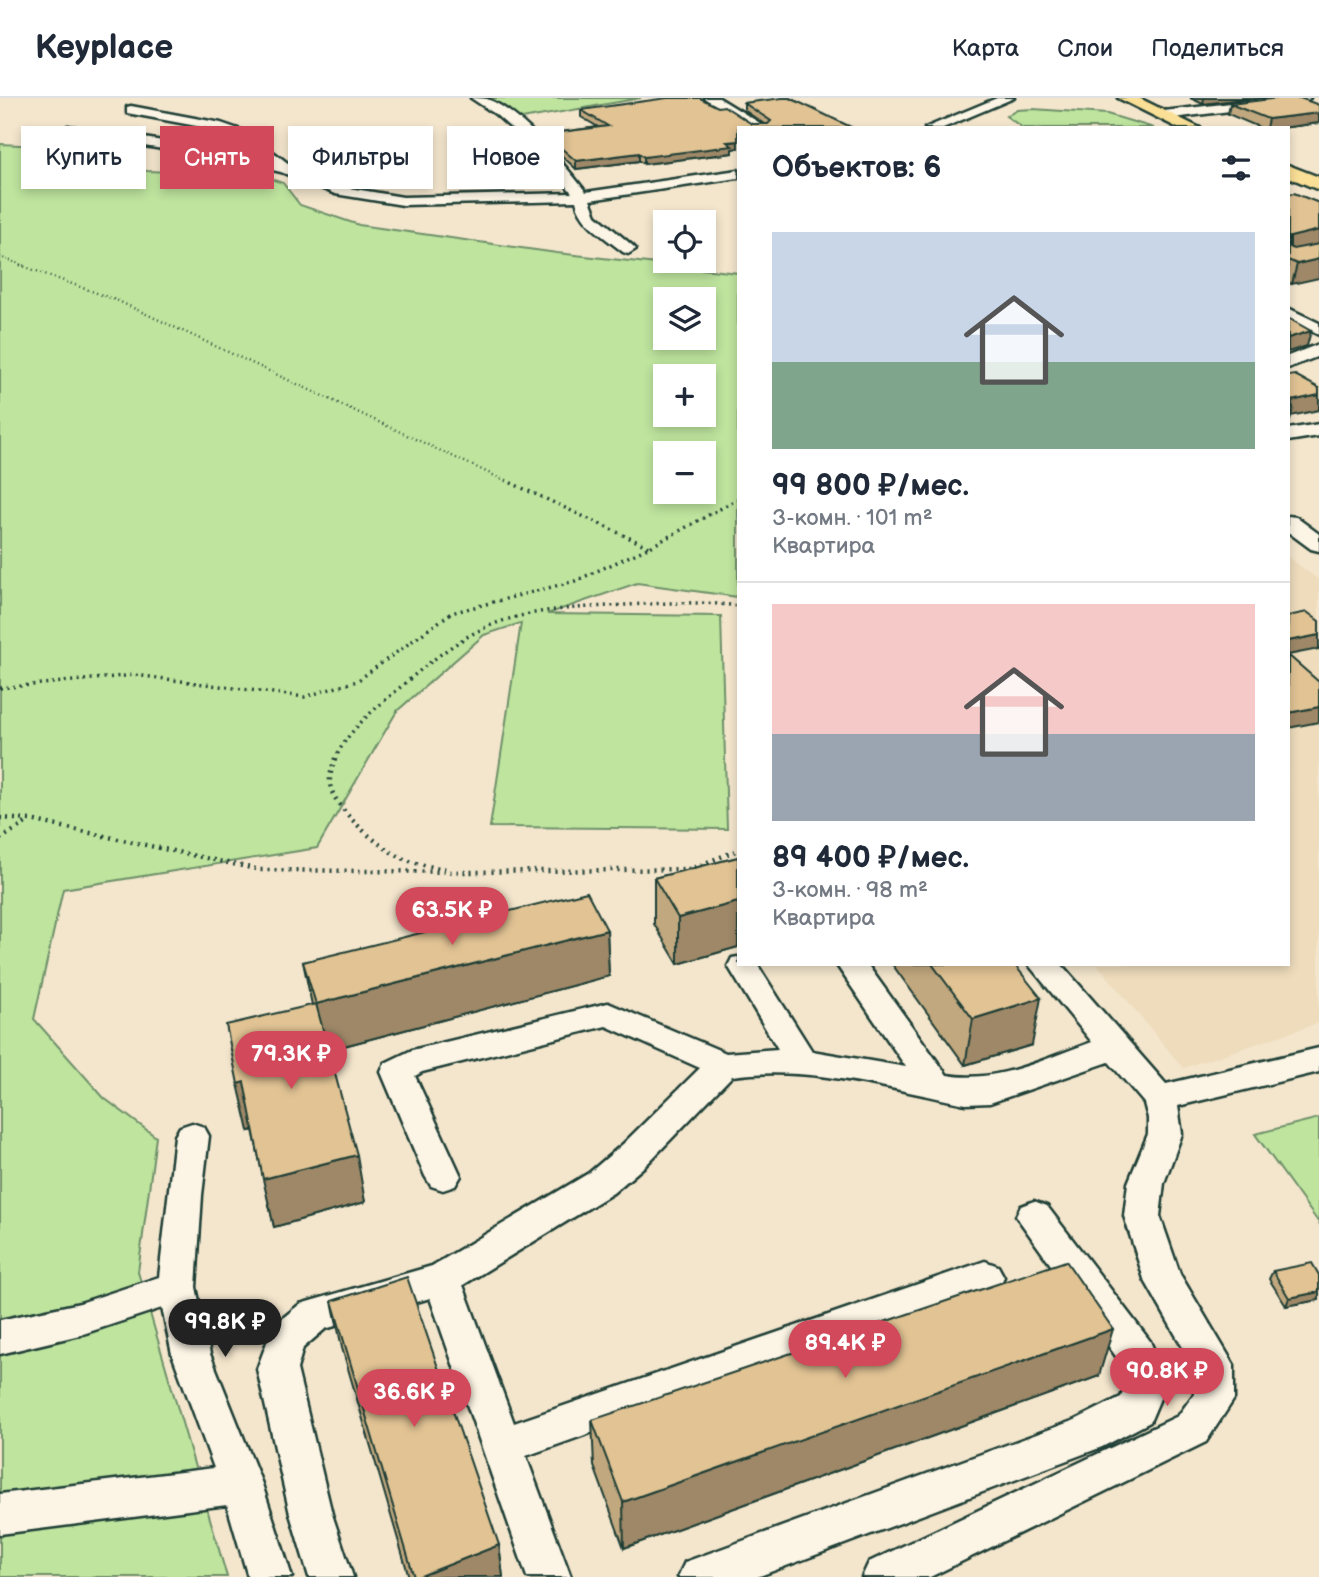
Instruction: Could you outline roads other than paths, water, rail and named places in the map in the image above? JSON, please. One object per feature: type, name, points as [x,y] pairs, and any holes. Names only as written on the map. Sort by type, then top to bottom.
[{"type":"main road","points":[[1126,98],[1188,126]]},
{"type":"main road","points":[[1290,171],[1319,184]]},
{"type":"street","points":[[477,98],[499,111],[551,156],[582,197],[590,218],[628,249]]},
{"type":"street","points":[[492,98],[505,98]]},
{"type":"street","points":[[710,98],[759,126]]},
{"type":"street","points":[[937,126],[1008,98]]},
{"type":"street","points":[[1164,115],[1304,98]]},
{"type":"street","points":[[131,110],[221,127],[242,135],[288,170]]},
{"type":"street","points":[[973,113],[993,123]]},
{"type":"street","points":[[146,142],[226,155],[288,170]]},
{"type":"street","points":[[334,189],[403,201],[582,197],[737,174]]},
{"type":"street","points":[[1290,314],[1319,330]]},
{"type":"street","points":[[1290,363],[1319,349]]},
{"type":"street","points":[[1290,363],[1319,368]]},
{"type":"street","points":[[1290,435],[1319,430]]},
{"type":"street","points":[[1290,523],[1319,544]]},
{"type":"street","points":[[743,966],[802,1062]]},
{"type":"street","points":[[852,966],[937,1086]]},
{"type":"street","points":[[884,1577],[1192,1429],[1214,1399],[1214,1366],[1163,1279],[1142,1216],[1146,1183],[1165,1134],[1165,1118],[1159,1098],[1045,966]]},
{"type":"street","points":[[443,1176],[397,1072],[411,1062],[608,1014],[723,1065]]},
{"type":"street","points":[[331,1577],[312,1514],[277,1369],[287,1338],[313,1316],[442,1279],[601,1183],[635,1154],[723,1065],[742,1061],[802,1062],[966,1091],[990,1090],[1115,1047]]},
{"type":"street","points":[[1159,1098],[1319,1060]]},
{"type":"street","points":[[192,1136],[184,1195],[177,1287],[191,1354],[241,1484],[270,1577]]},
{"type":"street","points":[[700,1577],[1088,1434],[1136,1409],[1147,1382],[1136,1353],[1034,1216]]},
{"type":"street","points":[[502,1446],[985,1277]]},
{"type":"street","points":[[442,1279],[549,1577]]},
{"type":"street","points":[[0,1337],[80,1319],[177,1287]]},
{"type":"street","points":[[0,1514],[241,1484]]}]
